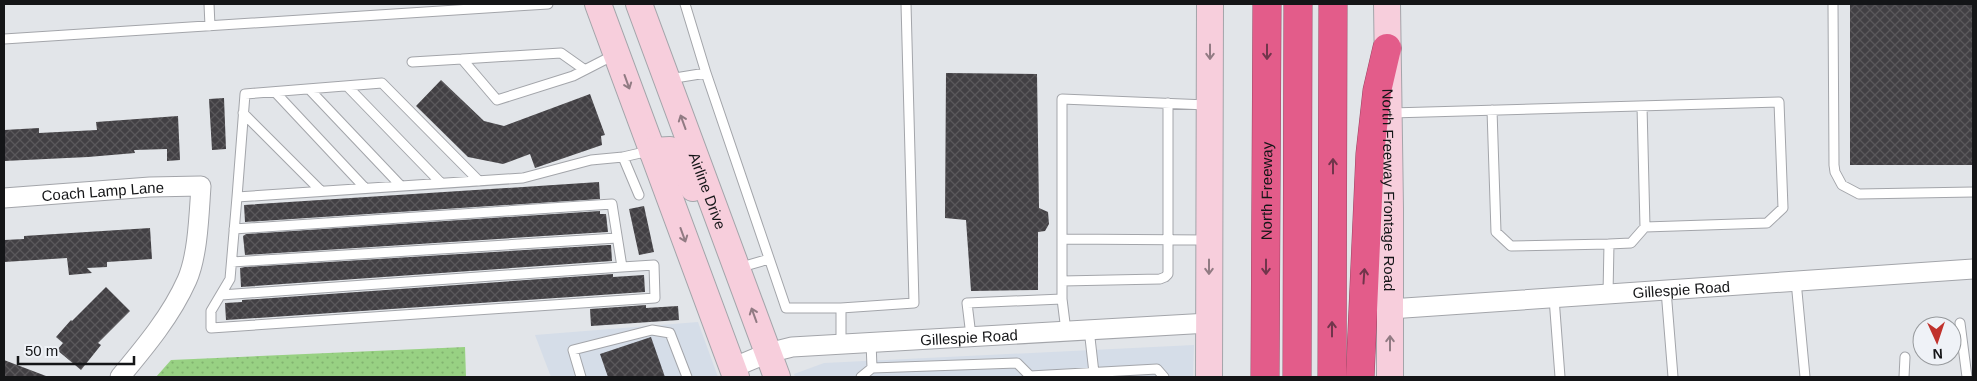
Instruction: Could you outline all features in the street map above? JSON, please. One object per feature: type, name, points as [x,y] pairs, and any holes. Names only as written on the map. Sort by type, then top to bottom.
[{"type":"highway","name":"North Freeway","points":[[1265,377],[1268,4]]},
{"type":"highway","points":[[1297,377],[1298,4]]},
{"type":"highway","points":[[1332,377],[1333,4]]},
{"type":"highway","points":[[1360,377],[1370,154],[1376,91],[1387,48]]},
{"type":"main road","points":[[598,4],[734,373]]},
{"type":"main road","name":"Airline Drive","points":[[639,4],[777,377]]},
{"type":"main road","points":[[1209,377],[1210,4]]},
{"type":"main road","name":"North Freeway Frontage Road","points":[[1387,4],[1390,377]]},
{"type":"main road","points":[[616,54],[652,39]]},
{"type":"main road","points":[[652,151],[670,150],[683,163],[695,191],[712,201]]},
{"type":"street","name":"Coach Lamp Lane","points":[[4,198],[150,187],[201,186],[198,236],[188,279],[156,333],[120,377]]},
{"type":"street","name":"Gillespie Road","points":[[1390,309],[1973,270]]},
{"type":"street","name":"Gillespie Road","points":[[734,373],[768,353],[792,347],[1209,323]]},
{"type":"lane","points":[[209,4],[210,26]]},
{"type":"lane","points":[[4,39],[548,4]]},
{"type":"lane","points":[[685,4],[706,73],[786,308],[841,308],[914,303],[906,4]]},
{"type":"lane","points":[[1833,4],[1834,165],[1835,172],[1842,185],[1859,194],[1973,192]]},
{"type":"lane","points":[[412,62],[561,53],[584,70]]},
{"type":"lane","points":[[462,59],[497,100],[573,76],[616,54]]},
{"type":"lane","points":[[667,79],[706,73]]},
{"type":"lane","points":[[221,295],[654,265],[655,298],[211,328],[211,311],[230,279],[245,94],[382,83],[479,181]]},
{"type":"lane","points":[[347,86],[441,183]]},
{"type":"lane","points":[[309,89],[400,186]]},
{"type":"lane","points":[[275,92],[365,188]]},
{"type":"lane","points":[[1066,331],[1062,299],[1062,99],[1209,105]]},
{"type":"lane","points":[[1389,113],[1779,102],[1783,208],[1767,223],[1645,227]]},
{"type":"lane","points":[[1062,281],[1160,279],[1168,274],[1168,103]]},
{"type":"lane","points":[[1492,110],[1496,232],[1512,246],[1609,244],[1632,243],[1645,227],[1642,106]]},
{"type":"lane","points":[[243,113],[320,191]]},
{"type":"lane","points":[[237,197],[523,178],[591,160],[623,157],[652,151]]},
{"type":"lane","points":[[623,157],[639,195]]},
{"type":"lane","points":[[234,229],[612,204],[622,268]]},
{"type":"lane","points":[[232,262],[617,238]]},
{"type":"lane","points":[[1062,239],[1209,240]]},
{"type":"lane","points":[[1608,294],[1609,244]]},
{"type":"lane","points":[[736,268],[769,259]]},
{"type":"lane","points":[[1796,281],[1805,377]]},
{"type":"lane","points":[[1666,290],[1673,377]]},
{"type":"lane","points":[[1554,298],[1560,377]]},
{"type":"lane","points":[[971,336],[966,303],[1062,299]]},
{"type":"lane","points":[[841,308],[841,344]]},
{"type":"lane","points":[[582,377],[573,350],[652,330],[670,333],[687,377]]},
{"type":"lane","points":[[1089,330],[1094,374]]},
{"type":"lane","points":[[1962,338],[1967,377]]},
{"type":"lane","points":[[871,342],[872,368]]},
{"type":"lane","points":[[1904,377],[1905,357]]},
{"type":"lane","points":[[861,377],[872,368],[1017,363],[1030,377],[1157,369],[1164,377]]},
{"type":"shaded area","points":[[698,322],[718,377],[551,377],[535,335]]},
{"type":"shaded area","points":[[1194,345],[1193,377],[795,377],[794,374],[824,363]]},
{"type":"green space","points":[[465,347],[466,377],[156,377],[171,360]]},
{"type":"building","points":[[1850,4],[1973,4],[1973,165],[1850,165]]},
{"type":"building","points":[[946,73],[1037,74],[1039,208],[1048,212],[1049,224],[1045,231],[1038,232],[1038,290],[971,291],[966,220],[945,218]]},
{"type":"building","points":[[441,80],[484,121],[504,126],[590,94],[605,135],[601,136],[602,145],[535,168],[530,154],[503,164],[468,157],[416,106]]},
{"type":"building","points":[[224,98],[226,149],[212,150],[209,99]]},
{"type":"building","points":[[178,116],[180,160],[167,161],[167,149],[134,150],[135,153],[88,157],[4,161],[4,130],[39,128],[39,133],[97,130],[96,122]]},
{"type":"building","points":[[599,182],[600,199],[245,222],[244,205]]},
{"type":"building","points":[[644,206],[654,252],[639,255],[629,209]]},
{"type":"building","points":[[600,211],[600,214],[606,214],[608,232],[245,255],[243,236],[246,234]]},
{"type":"building","points":[[150,228],[152,259],[107,262],[107,267],[87,268],[92,273],[69,275],[67,258],[4,262],[4,240],[24,239],[24,236]]},
{"type":"building","points":[[611,245],[612,261],[241,287],[240,268],[245,267]]},
{"type":"building","points":[[613,274],[613,277],[644,275],[645,292],[226,320],[225,303],[242,302],[242,300]]},
{"type":"building","points":[[106,287],[130,311],[98,343],[101,345],[81,370],[57,350],[63,343],[56,337]]},
{"type":"building","points":[[646,305],[646,308],[678,306],[679,320],[591,326],[590,309]]},
{"type":"building","points":[[651,337],[665,377],[608,377],[600,354]]},
{"type":"building","points":[[4,360],[46,376],[46,377],[4,377]]}]
